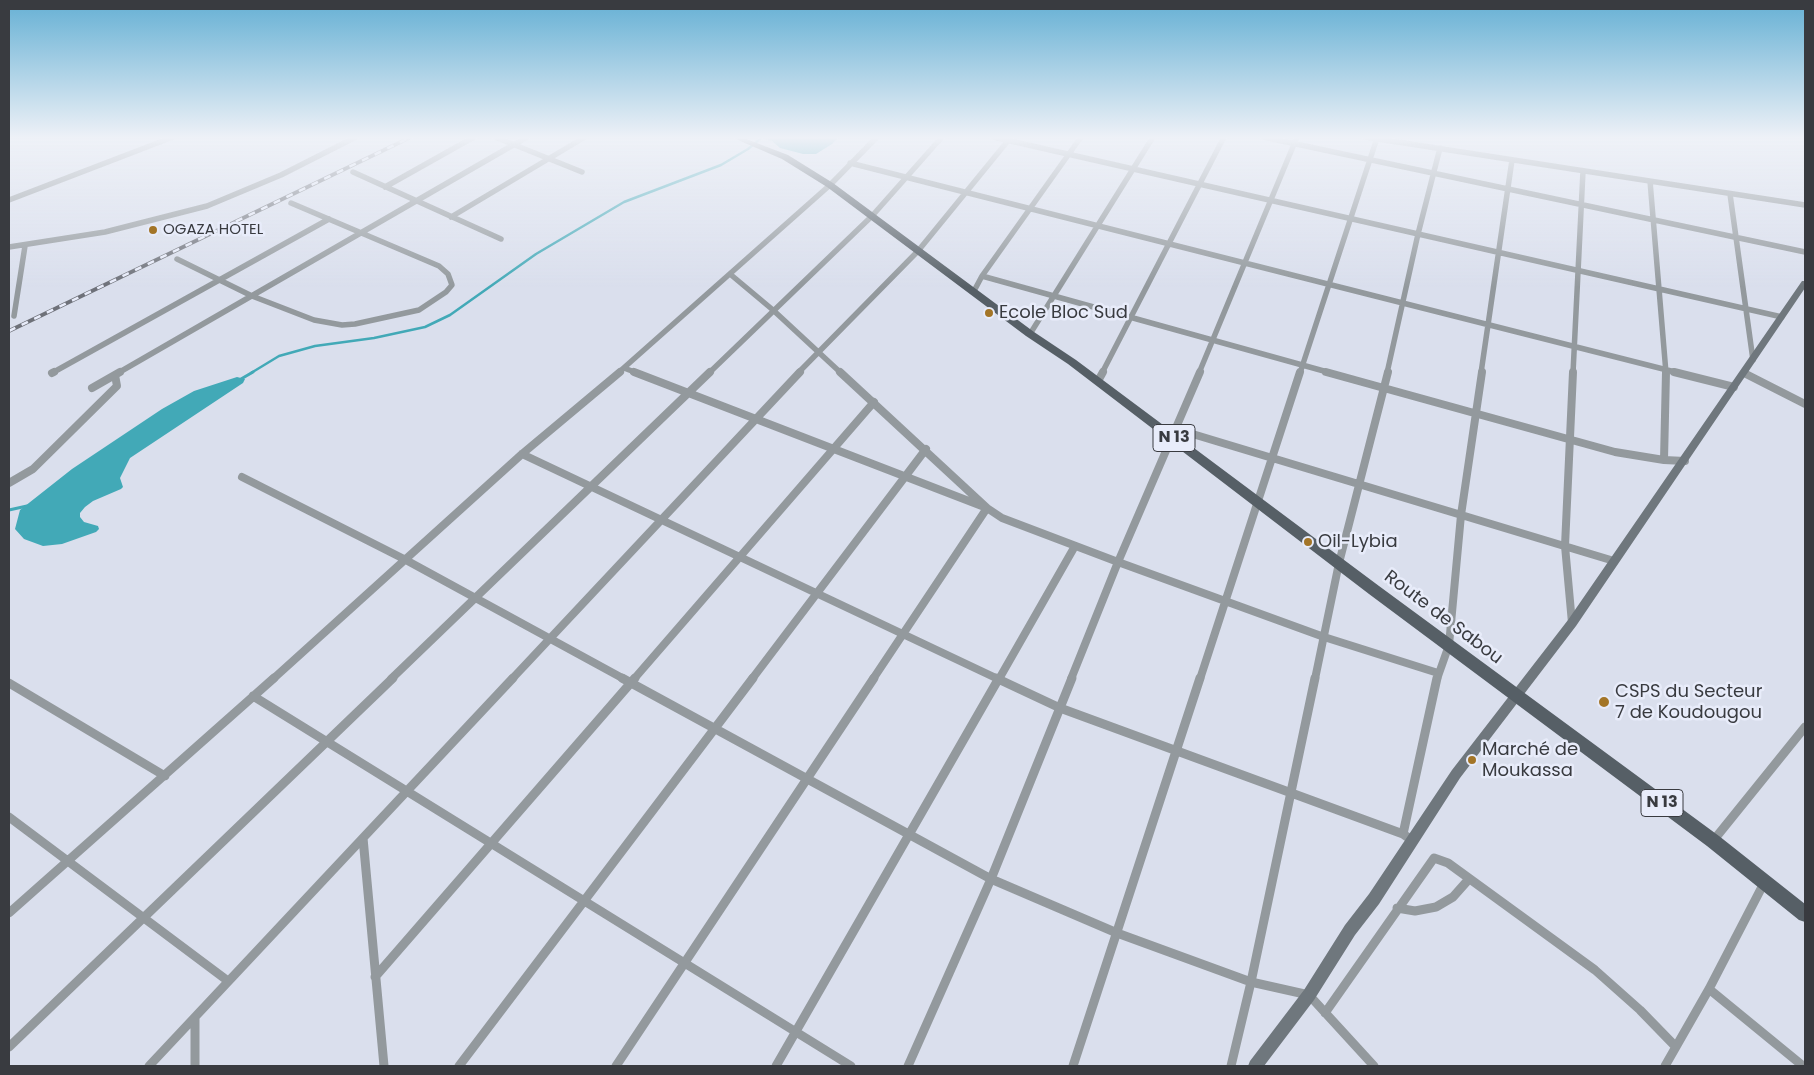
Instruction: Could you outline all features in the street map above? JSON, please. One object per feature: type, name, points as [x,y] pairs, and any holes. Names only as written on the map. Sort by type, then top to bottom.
[{"type":"main road","name":"Route de Sabou","points":[[834,187],[918,252],[974,291],[1030,334],[1174,433],[1257,501],[1515,696],[1713,841],[1805,914]]},
{"type":"street","points":[[9,200],[42,187]]},
{"type":"street","points":[[9,247],[105,232],[206,206],[252,187]]},
{"type":"street","points":[[385,187],[501,239]]},
{"type":"street","points":[[92,388],[440,187]]},
{"type":"street","points":[[451,217],[501,187]]},
{"type":"street","points":[[9,913],[165,776],[522,454],[624,368],[826,187]]},
{"type":"street","points":[[9,1047],[872,216],[897,187]]},
{"type":"street","points":[[945,187],[1734,387]]},
{"type":"street","points":[[149,1066],[818,352],[918,252],[972,187]]},
{"type":"street","points":[[974,291],[982,276],[1045,187]]},
{"type":"street","points":[[1030,334],[1121,187]]},
{"type":"street","points":[[1098,382],[1198,187]]},
{"type":"street","points":[[1214,187],[1782,317]]},
{"type":"street","points":[[908,1066],[991,879],[1118,562],[1174,433],[1275,187]]},
{"type":"street","points":[[1072,1066],[1117,933],[1224,600],[1273,458],[1360,187]]},
{"type":"street","points":[[1231,1066],[1251,982],[1339,563],[1384,388],[1430,187]]},
{"type":"street","points":[[1499,187],[1805,252]]},
{"type":"street","points":[[1572,622],[1565,546],[1576,347],[1582,187]]},
{"type":"street","points":[[1651,187],[1666,370],[1664,460]]},
{"type":"street","points":[[1688,187],[1805,205]]},
{"type":"street","points":[[1408,837],[1438,673],[1449,645],[1461,515],[1508,189]]},
{"type":"street","points":[[1730,194],[1753,360]]},
{"type":"street","points":[[177,259],[252,296],[314,320],[342,325],[355,324],[418,310],[439,298],[452,286],[448,274],[439,266],[291,203]]},
{"type":"street","points":[[52,373],[329,219]]},
{"type":"street","points":[[14,316],[25,246]]},
{"type":"street","points":[[730,274],[773,310],[926,449],[987,508],[1002,518],[1324,636],[1438,673]]},
{"type":"street","points":[[982,276],[1615,452],[1664,460],[1685,461]]},
{"type":"street","points":[[1255,1066],[1309,995],[1350,930],[1374,899],[1408,837],[1572,622],[1685,461],[1805,283]]},
{"type":"street","points":[[624,368],[987,508]]},
{"type":"street","points":[[1744,373],[1805,404]]},
{"type":"street","points":[[9,483],[32,469],[117,386],[115,375]]},
{"type":"street","points":[[375,977],[874,402]]},
{"type":"street","points":[[1174,433],[1273,458],[1614,561]]},
{"type":"street","points":[[459,1066],[926,449]]},
{"type":"street","points":[[522,454],[1060,708],[1408,837]]},
{"type":"street","points":[[242,477],[404,559],[991,879],[1117,933],[1251,982],[1309,995],[1374,1066]]},
{"type":"street","points":[[616,1066],[987,508]]},
{"type":"street","points":[[776,1066],[1075,546]]},
{"type":"street","points":[[9,683],[165,776]]},
{"type":"street","points":[[253,696],[852,1066]]},
{"type":"street","points":[[1713,841],[1805,727]]},
{"type":"street","points":[[9,817],[228,981]]},
{"type":"street","points":[[363,838],[384,1066]]},
{"type":"street","points":[[1325,1013],[1434,858],[1448,863],[1595,970],[1640,1010],[1676,1047]]},
{"type":"street","points":[[1398,908],[1415,911],[1436,907],[1453,897],[1469,879]]},
{"type":"street","points":[[1665,1066],[1709,989],[1764,882]]},
{"type":"street","points":[[1709,989],[1803,1066]]},
{"type":"street","points":[[195,1017],[195,1066]]},
{"type":"water","points":[[237,377],[245,379],[243,383],[130,458],[120,478],[123,487],[121,489],[93,501],[85,507],[80,513],[80,517],[84,522],[98,526],[99,529],[96,532],[62,544],[43,546],[24,539],[15,529],[20,510],[72,469],[162,409],[194,391]]},
{"type":"waterway","points":[[251,373],[279,356],[315,346],[374,338],[425,327],[450,315],[536,254],[624,202],[663,187]]},
{"type":"waterway","points":[[241,379],[253,372]]},
{"type":"waterway","points":[[9,510],[27,506]]},
{"type":"railway","points":[[9,331],[307,187]]},
{"type":"place","name":"OGAZA HOTEL","points":[[153,230]]},
{"type":"place","name":"Ecole Bloc Sud","points":[[989,313]]},
{"type":"place","name":"Oil-Lybia","points":[[1308,542]]},
{"type":"place","name":"CSPS du Secteur 7 de Koudougou","points":[[1604,702]]},
{"type":"place","name":"Marché de Moukassa","points":[[1472,760]]}]
